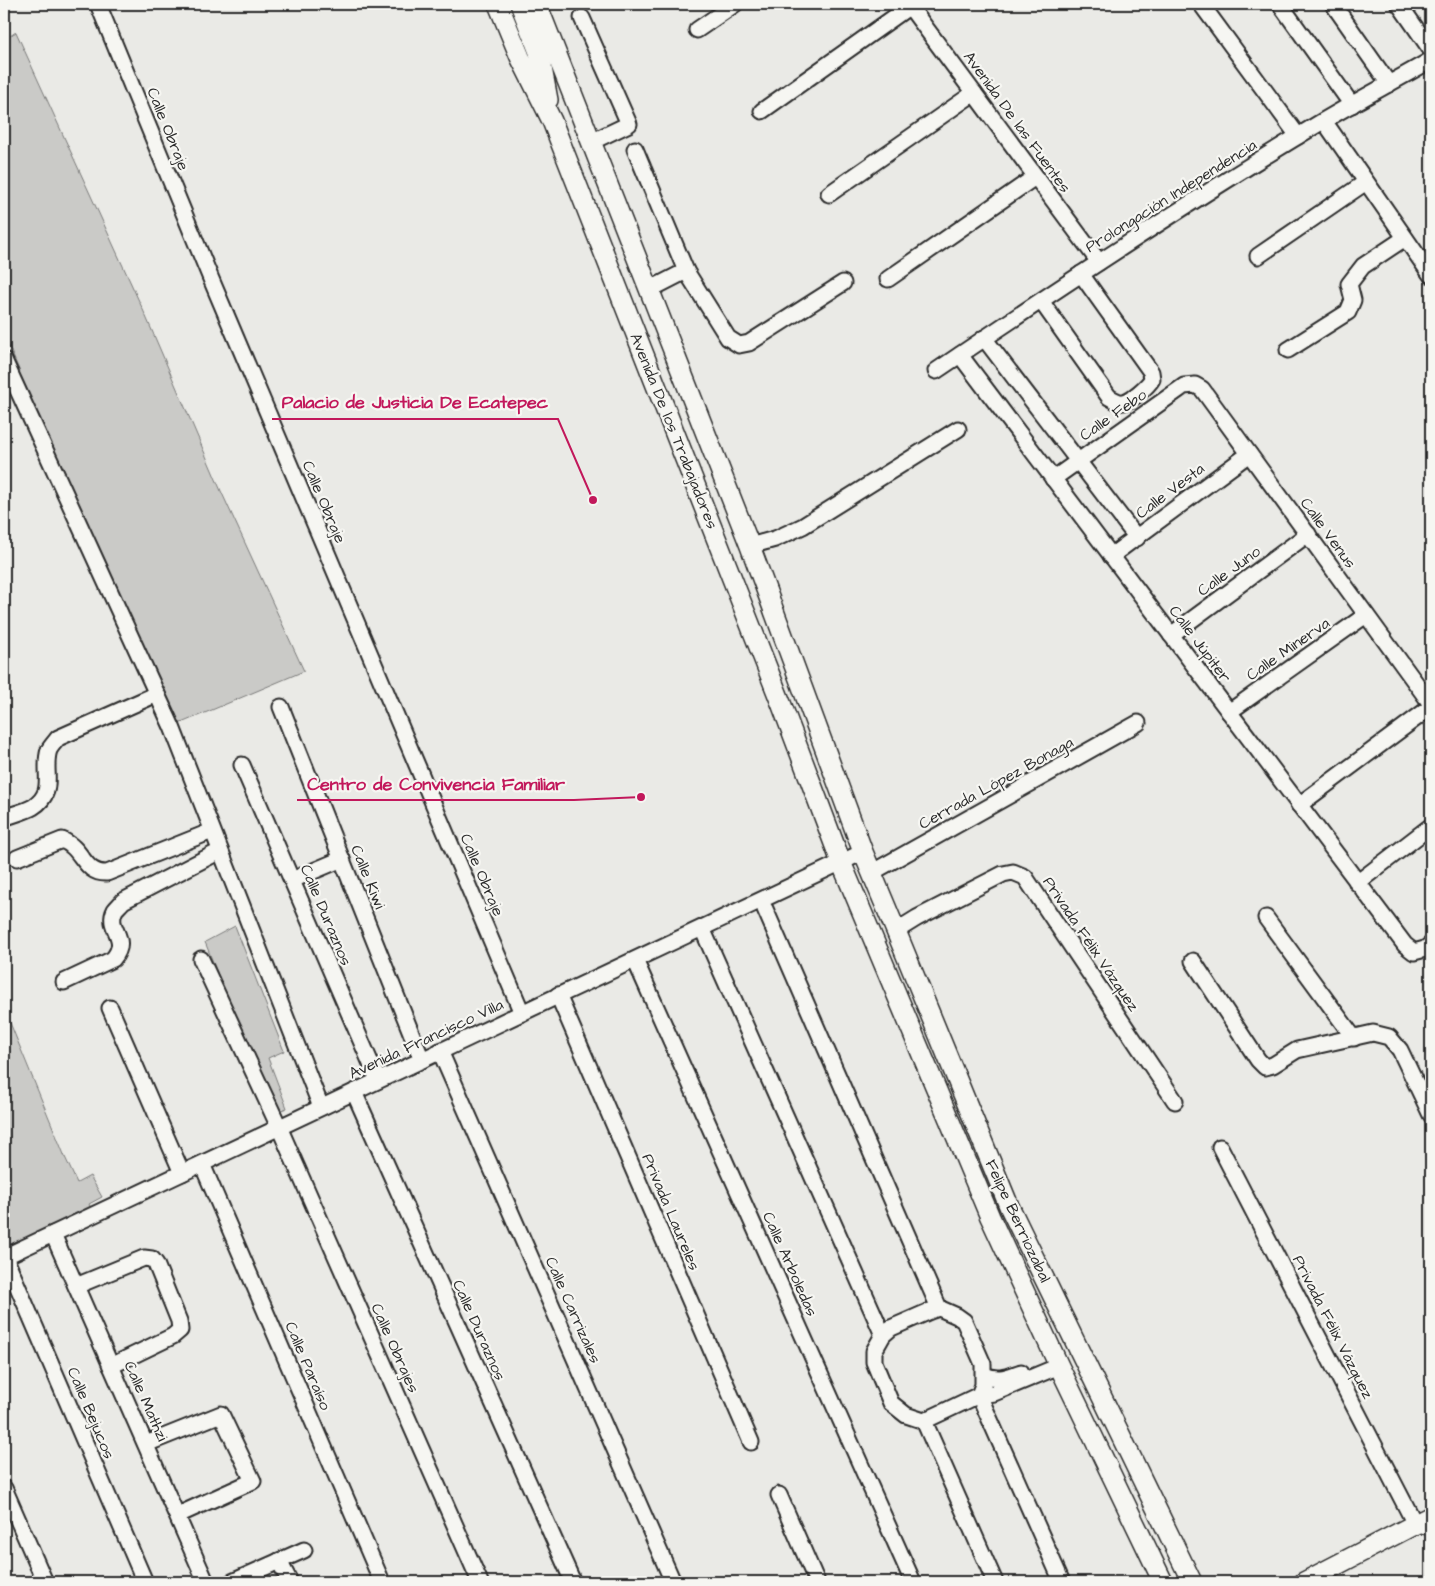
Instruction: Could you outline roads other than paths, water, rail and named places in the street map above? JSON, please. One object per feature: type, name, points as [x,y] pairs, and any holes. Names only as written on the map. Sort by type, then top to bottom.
[{"type":"main road","name":"Avenida De los Trabajadores","points":[[498,4],[520,56],[552,121],[781,703],[841,862]]},
{"type":"main road","points":[[520,4],[539,52],[552,121]]},
{"type":"main road","name":"Avenida De los Trabajadores","points":[[538,4],[750,546],[862,852]]},
{"type":"main road","name":"Felipe Berriozabal","points":[[862,852],[1009,1206],[1192,1582]]},
{"type":"main road","name":"Felipe Berriozabal","points":[[841,862],[990,1216],[1163,1582]]},
{"type":"main road","points":[[1304,1582],[1423,1525],[1431,1516]]},
{"type":"street","name":"Calle Obraje","points":[[98,4],[215,288],[522,1013]]},
{"type":"street","points":[[697,30],[735,4]]},
{"type":"street","points":[[1201,4],[1298,136]]},
{"type":"street","points":[[1280,4],[1352,105]]},
{"type":"street","points":[[1333,4],[1390,84]]},
{"type":"street","points":[[1399,4],[1431,50]]},
{"type":"street","points":[[762,111],[909,5]]},
{"type":"street","name":"Avenida De las Fuentes","points":[[909,5],[1099,262]]},
{"type":"street","points":[[582,18],[629,124],[591,142]]},
{"type":"street","name":"Prolongación Independencia","points":[[936,371],[1099,262],[1298,136],[1431,60]]},
{"type":"street","points":[[829,194],[974,93]]},
{"type":"street","points":[[1324,121],[1431,275]]},
{"type":"street","points":[[635,149],[686,271],[728,338],[739,345],[749,343],[843,284]]},
{"type":"street","points":[[888,279],[1035,177]]},
{"type":"street","points":[[1258,256],[1366,182]]},
{"type":"street","points":[[1288,350],[1348,312],[1354,300],[1349,284],[1363,266],[1405,238]]},
{"type":"street","points":[[649,290],[686,271]]},
{"type":"street","points":[[1041,301],[1109,398],[1116,402],[1125,402],[1148,386],[1152,379],[1151,372],[1081,274]]},
{"type":"street","points":[[984,338],[1136,538]]},
{"type":"street","name":"Calle Júpiter","points":[[960,355],[1405,945],[1414,952],[1425,949],[1431,944]]},
{"type":"street","points":[[4,360],[172,727],[321,1107]]},
{"type":"street","name":"Calle Febo","points":[[1053,478],[1184,386],[1195,385]]},
{"type":"street","name":"Calle Venus","points":[[1195,385],[1202,389],[1431,706]]},
{"type":"street","points":[[750,546],[775,539],[803,526],[958,429]]},
{"type":"street","name":"Calle Vesta","points":[[1112,556],[1249,454]]},
{"type":"street","name":"Calle Juno","points":[[1171,635],[1308,534]]},
{"type":"street","name":"Calle Minerva","points":[[1229,712],[1366,615]]},
{"type":"street","points":[[4,818],[34,806],[45,794],[49,780],[47,760],[49,748],[58,738],[156,694]]},
{"type":"street","points":[[1299,805],[1431,706]]},
{"type":"street","name":"Calle Kiwi","points":[[281,707],[422,1060]]},
{"type":"street","name":"Cerrada López Bonaga","points":[[871,873],[1138,723]]},
{"type":"street","name":"Calle Duraznos","points":[[242,765],[378,1080]]},
{"type":"street","points":[[1357,883],[1431,826]]},
{"type":"street","points":[[17,858],[62,840],[69,843],[97,874],[107,873],[212,831]]},
{"type":"street","points":[[64,982],[113,959],[118,953],[121,942],[113,923],[115,911],[123,901],[220,851]]},
{"type":"street","name":"Avenida Francisco Villa","points":[[5,1257],[862,852]]},
{"type":"street","points":[[292,880],[342,859]]},
{"type":"street","name":"Privada Félix Vázquez","points":[[896,931],[1003,874],[1013,872],[1024,877],[1176,1101]]},
{"type":"street","points":[[681,946],[787,899]]},
{"type":"street","points":[[765,909],[940,1308],[964,1321],[984,1364],[984,1375],[979,1395],[1062,1582]]},
{"type":"street","points":[[1266,918],[1354,1038]]},
{"type":"street","points":[[705,935],[882,1335]]},
{"type":"street","name":"Calle Obrajes","points":[[200,959],[278,1127],[480,1582]]},
{"type":"street","name":"Calle Arboledas","points":[[635,960],[913,1582]]},
{"type":"street","points":[[1193,961],[1258,1060],[1265,1066],[1273,1065],[1297,1050],[1373,1033],[1389,1037],[1400,1050],[1431,1115]]},
{"type":"street","name":"Privada Laureles","points":[[558,996],[751,1442]]},
{"type":"street","points":[[110,1008],[182,1172]]},
{"type":"street","name":"Calle Carrizales","points":[[440,1051],[673,1582]]},
{"type":"street","name":"Calle Duraznos","points":[[354,1092],[572,1582]]},
{"type":"street","name":"Privada Félix Vázquez","points":[[1220,1147],[1423,1525]]},
{"type":"street","name":"Calle Paraíso","points":[[202,1164],[382,1582]]},
{"type":"street","name":"Calle Mathzi","points":[[53,1234],[206,1582]]},
{"type":"street","name":"Calle Bejucos","points":[[5,1257],[145,1582]]},
{"type":"street","points":[[76,1286],[144,1258],[152,1259],[156,1264],[179,1321],[180,1330],[173,1336],[111,1366]]},
{"type":"street","points":[[940,1308],[891,1328],[882,1335],[874,1351],[874,1362],[891,1402],[906,1415],[924,1421],[979,1395],[994,1393],[1057,1361]]},
{"type":"street","points":[[984,1375],[995,1379],[1003,1378],[1057,1361]]},
{"type":"street","points":[[146,1444],[221,1414],[253,1481],[178,1515]]},
{"type":"street","points":[[924,1421],[995,1582]]},
{"type":"street","points":[[4,1488],[45,1582]]},
{"type":"street","points":[[779,1495],[817,1582]]},
{"type":"street","points":[[232,1582],[304,1550]]},
{"type":"street","points":[[279,1561],[290,1582]]},
{"type":"place","name":"Palacio de Justicia De Ecatepec","points":[[593,500]]},
{"type":"place","name":"Centro de Convivencia Familiar","points":[[641,797]]}]
